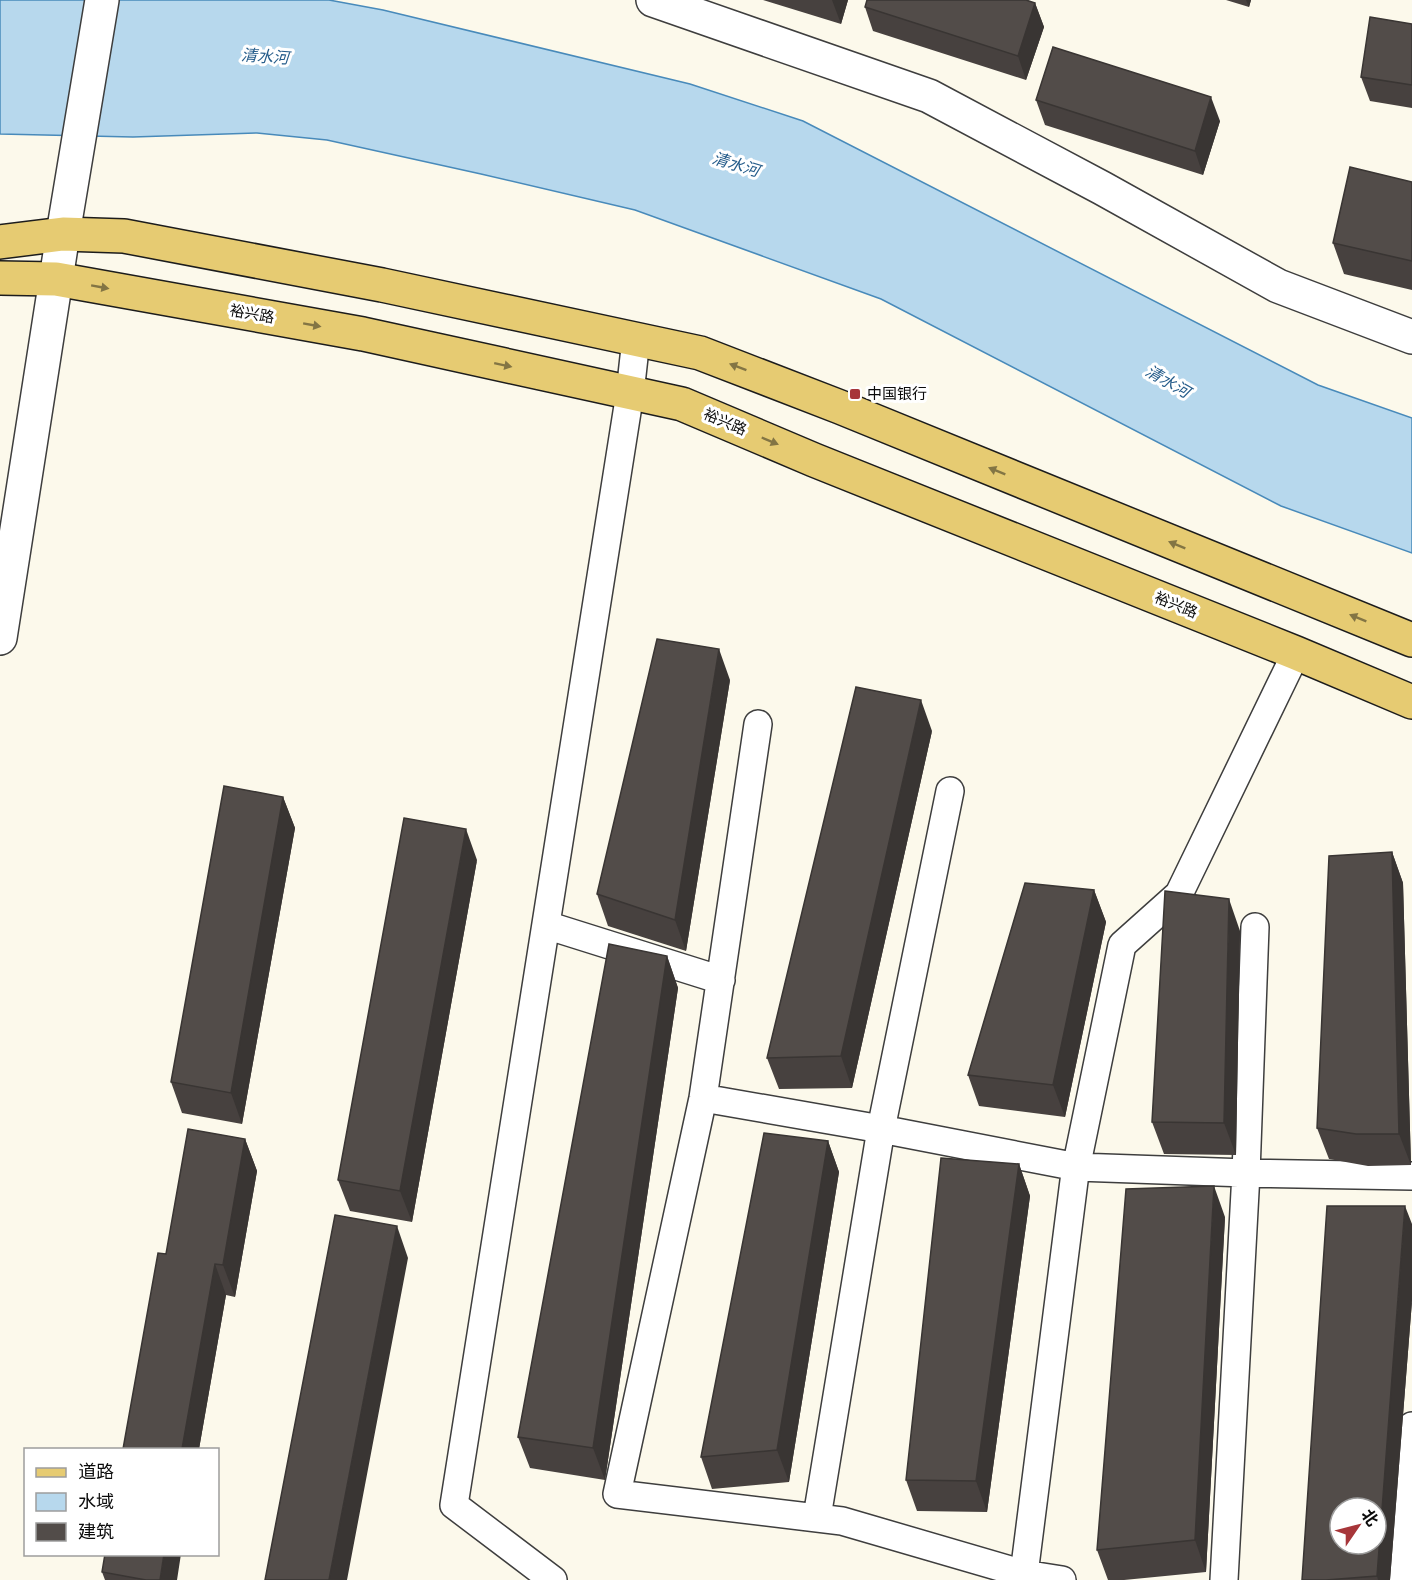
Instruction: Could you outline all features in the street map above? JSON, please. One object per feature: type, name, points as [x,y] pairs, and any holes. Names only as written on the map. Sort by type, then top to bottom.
[{"type":"main road","points":[[0,242],[63,234],[124,236],[382,285],[700,353],[840,407],[1412,640]]},
{"type":"main road","name":"裕兴路","points":[[0,278],[56,279],[363,334],[682,404],[814,460],[1296,653],[1412,702]]},
{"type":"street","points":[[0,638],[102,0]]},
{"type":"street","points":[[652,0],[929,96],[1102,188],[1278,286],[1412,337]]},
{"type":"street","points":[[553,1580],[454,1505],[630,393],[636,339]]},
{"type":"street","points":[[1024,1574],[1077,1167],[1122,945],[1179,894],[1296,653]]},
{"type":"street","points":[[758,724],[703,1098],[617,1494],[842,1521],[1024,1574],[1062,1580]]},
{"type":"street","points":[[817,1517],[881,1129],[950,791]]},
{"type":"street","points":[[546,925],[721,980]]},
{"type":"street","points":[[1224,1580],[1246,1173],[1255,927]]},
{"type":"street","points":[[703,1098],[881,1129],[1077,1167],[1412,1176]]},
{"type":"street","points":[[1402,1580],[1412,1426]]},
{"type":"water","name":"清水河","points":[[0,0],[329,0],[383,10],[690,84],[803,121],[1318,385],[1412,418],[1412,553],[1281,506],[881,299],[635,210],[327,140],[257,133],[133,137],[0,134]]},
{"type":"building","points":[[867,0],[1026,0],[1035,3],[1018,56],[865,7]]},
{"type":"building","points":[[1370,17],[1412,24],[1412,85],[1361,77]]},
{"type":"building","points":[[1053,47],[1211,97],[1195,151],[1036,100]]},
{"type":"building","points":[[1350,167],[1412,182],[1412,261],[1333,243]]},
{"type":"building","points":[[657,639],[719,649],[675,920],[597,894]]},
{"type":"building","points":[[856,687],[921,700],[841,1056],[767,1058]]},
{"type":"building","points":[[224,786],[283,797],[231,1093],[171,1082]]},
{"type":"building","points":[[404,818],[466,829],[400,1191],[338,1180]]},
{"type":"building","points":[[1392,852],[1399,1134],[1356,1134],[1317,1128],[1329,856]]},
{"type":"building","points":[[1025,883],[1094,890],[1053,1085],[968,1075]]},
{"type":"building","points":[[1165,891],[1229,899],[1224,1123],[1152,1122]]},
{"type":"building","points":[[609,944],[667,956],[593,1448],[518,1437]]},
{"type":"building","points":[[188,1129],[245,1139],[223,1265],[215,1264],[182,1448],[123,1448],[158,1253],[166,1254]]},
{"type":"building","points":[[764,1133],[828,1141],[777,1450],[701,1457]]},
{"type":"building","points":[[941,1158],[1019,1164],[976,1481],[906,1480]]},
{"type":"building","points":[[1214,1186],[1195,1540],[1097,1550],[1126,1189]]},
{"type":"building","points":[[1327,1206],[1405,1206],[1383,1496],[1328,1496],[1328,1556],[1379,1556],[1377,1576],[1302,1580]]},
{"type":"building","points":[[335,1215],[397,1226],[329,1580],[265,1580]]},
{"type":"building","points":[[105,1556],[164,1556],[160,1580],[146,1580],[102,1572]]},
{"type":"place","name":"中国银行","points":[[855,394]]}]
